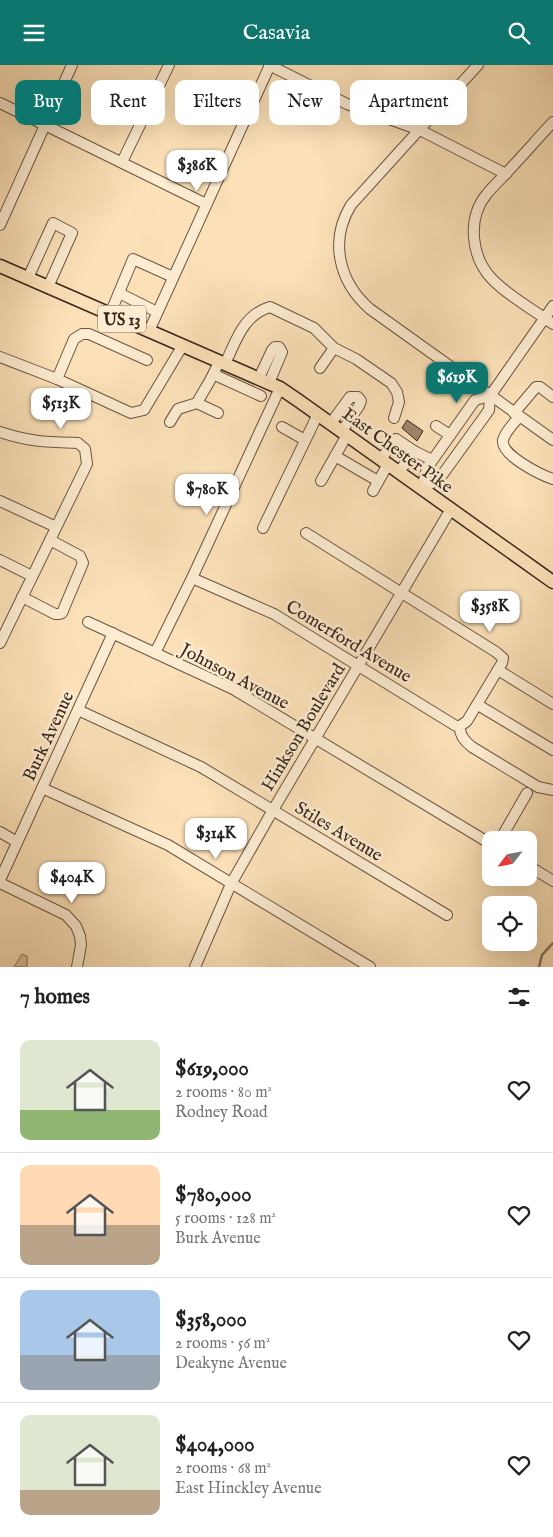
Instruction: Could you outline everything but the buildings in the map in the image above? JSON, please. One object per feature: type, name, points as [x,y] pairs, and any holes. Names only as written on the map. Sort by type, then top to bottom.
[{"type":"main road","name":"US 13","points":[[0,266],[220,361]]},
{"type":"main road","name":"East Chester Pike","points":[[220,361],[266,382],[318,414],[553,582]]},
{"type":"street","points":[[65,80],[72,65]]},
{"type":"street","points":[[122,162],[169,65]]},
{"type":"street","points":[[149,331],[270,65],[347,104],[420,131],[506,174]]},
{"type":"street","points":[[478,65],[358,197],[346,214],[338,246],[342,266],[355,293],[370,309],[553,440]]},
{"type":"street","points":[[0,103],[15,110]]},
{"type":"street","points":[[549,321],[492,279],[483,267],[475,244],[474,225],[486,195],[553,122]]},
{"type":"street","points":[[0,225],[45,125],[206,204]]},
{"type":"street","points":[[28,278],[53,223],[72,233],[48,287]]},
{"type":"street","points":[[110,313],[132,259],[173,277]]},
{"type":"street","points":[[119,293],[157,311]]},
{"type":"street","points":[[132,323],[141,304]]},
{"type":"street","points":[[422,489],[440,478],[489,410],[490,396],[549,321],[553,306]]},
{"type":"street","points":[[197,403],[209,380],[215,375],[220,361],[244,325],[253,315],[262,309],[270,307],[314,328],[334,347],[356,359],[391,383],[397,392],[400,403],[394,418]]},
{"type":"street","points":[[57,379],[74,339],[82,334],[147,360]]},
{"type":"street","points":[[0,357],[57,379],[131,413],[144,410],[183,345]]},
{"type":"street","points":[[320,368],[334,347]]},
{"type":"street","points":[[234,383],[240,370]]},
{"type":"street","points":[[215,375],[262,396]]},
{"type":"street","points":[[251,391],[266,382]]},
{"type":"street","points":[[155,653],[192,577],[266,382]]},
{"type":"street","points":[[553,397],[540,387],[536,387],[517,415],[503,441],[505,450],[533,471],[553,479]]},
{"type":"street","points":[[422,489],[426,468],[475,400],[490,396]]},
{"type":"street","points":[[320,481],[335,456],[344,433],[360,404],[358,397],[350,397],[331,423]]},
{"type":"street","points":[[170,422],[178,409],[197,403],[218,413]]},
{"type":"street","points":[[263,528],[318,414]]},
{"type":"street","points":[[436,426],[450,435]]},
{"type":"street","points":[[282,427],[305,440]]},
{"type":"street","points":[[0,432],[18,438],[42,442],[78,443],[85,449],[87,464],[0,643]]},
{"type":"street","points":[[373,491],[396,439],[432,460]]},
{"type":"street","points":[[399,472],[414,451]]},
{"type":"street","points":[[335,456],[378,481]]},
{"type":"street","points":[[0,501],[56,527]]},
{"type":"street","name":"Hinkson Boulevard","points":[[195,967],[231,884],[451,509]]},
{"type":"street","points":[[306,533],[503,658],[478,705],[467,721],[460,726],[459,732],[472,747],[538,787],[553,790]]},
{"type":"street","points":[[22,597],[55,614],[62,613],[83,563],[80,556],[50,540]]},
{"type":"street","points":[[0,560],[32,576]]},
{"type":"street","name":"Comerford Avenue","points":[[192,577],[274,614],[456,726],[460,726]]},
{"type":"street","name":"Johnson Avenue","points":[[88,621],[233,689],[482,839]]},
{"type":"street","name":"Burk Avenue","points":[[0,881],[113,633]]},
{"type":"street","points":[[498,670],[553,704]]},
{"type":"street","points":[[478,705],[553,750]]},
{"type":"street","name":"Stiles Avenue","points":[[78,710],[201,767],[447,915]]},
{"type":"street","points":[[42,788],[168,845],[370,967]]},
{"type":"street","points":[[505,831],[526,793]]},
{"type":"street","points":[[0,831],[17,842]]},
{"type":"street","points":[[538,872],[553,881]]},
{"type":"street","points":[[0,881],[66,915],[76,926],[81,945],[77,967]]},
{"type":"shaded area","points":[[22,954],[27,956],[27,967],[14,967]]},
{"type":"waterway","points":[[539,967],[542,955],[553,943]]}]
